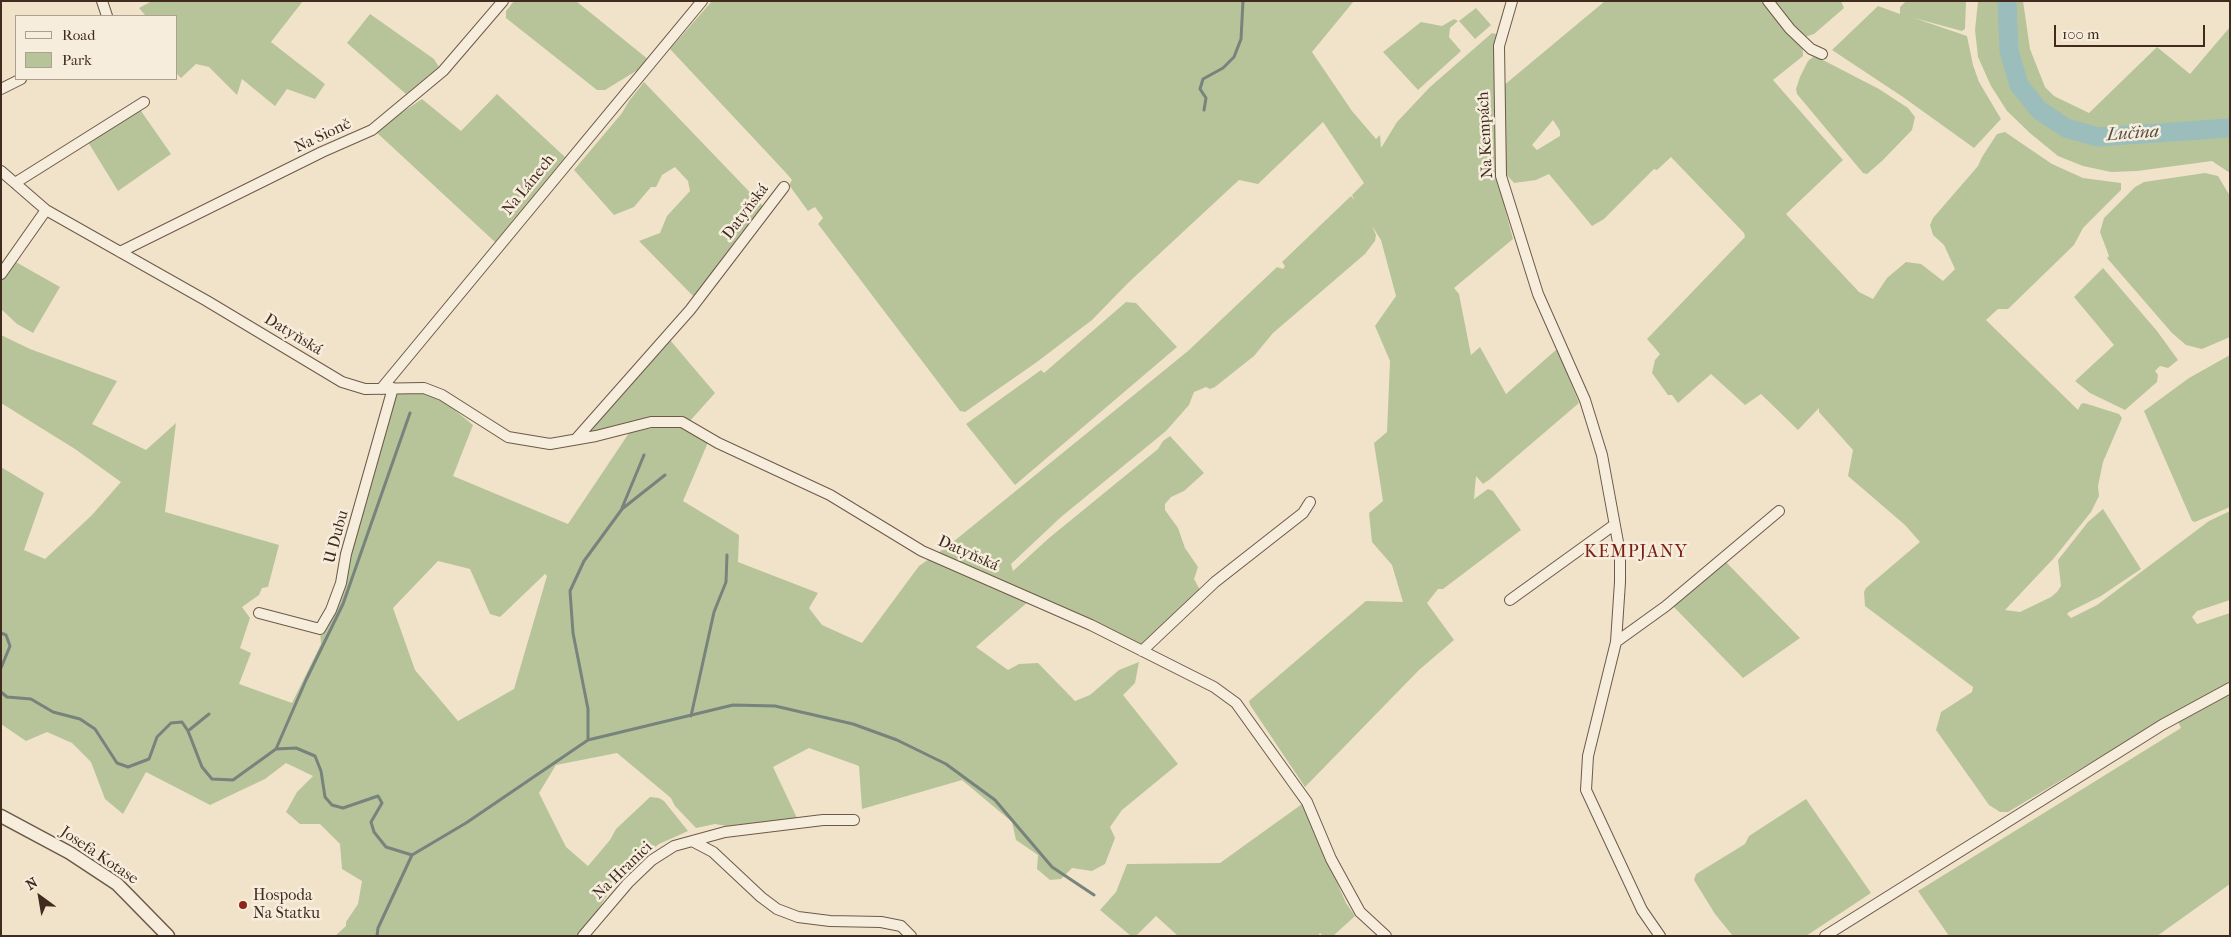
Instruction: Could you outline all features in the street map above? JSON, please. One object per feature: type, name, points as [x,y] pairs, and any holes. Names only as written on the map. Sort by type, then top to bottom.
[{"type":"street","points":[[102,1],[107,15]]},
{"type":"street","name":"Na Sioně","points":[[120,252],[322,152],[372,130],[443,71],[503,1]]},
{"type":"street","name":"Na Lánech","points":[[381,389],[702,1]]},
{"type":"street","name":"Na Kempách","points":[[1512,1],[1499,46],[1501,176],[1538,294],[1585,400],[1602,455],[1621,566],[1616,642],[1588,756],[1586,790],[1642,910],[1660,936]]},
{"type":"street","points":[[1768,1],[1811,49],[1822,54]]},
{"type":"street","points":[[1,89],[19,80]]},
{"type":"street","points":[[15,184],[144,102]]},
{"type":"street","name":"Datyňská","points":[[1,171],[46,210],[342,382],[365,389],[424,388],[442,395],[508,437],[550,444],[576,440],[651,422],[682,422],[718,443],[830,495],[922,551],[1091,625],[1214,687],[1236,703],[1307,802],[1331,859],[1360,912],[1386,936]]},
{"type":"street","name":"Datyňská","points":[[576,440],[690,310],[784,187]]},
{"type":"street","points":[[1,274],[46,210]]},
{"type":"street","name":"U Dubu","points":[[259,612],[320,629],[331,610],[341,583],[346,554],[393,388]]},
{"type":"street","points":[[1142,651],[1216,582],[1303,513],[1310,502]]},
{"type":"street","points":[[1616,642],[1674,600],[1779,511]]},
{"type":"street","points":[[1510,600],[1614,525]]},
{"type":"street","points":[[1825,936],[2162,725],[2230,688]]},
{"type":"street","name":"Josefa Kotase","points":[[1,816],[70,854],[117,884],[168,936]]},
{"type":"street","name":"Na Hranici","points":[[583,936],[628,883],[652,860],[674,846],[725,832],[823,820],[854,820]]},
{"type":"street","points":[[694,842],[712,852],[761,897],[777,909],[798,917],[901,926],[911,936]]},
{"type":"green space","points":[[152,1],[303,1],[271,42],[325,84],[315,99],[287,89],[275,106],[242,79],[237,95],[209,67],[196,64],[181,78],[178,75],[178,15],[145,15],[139,8]]},
{"type":"green space","points":[[514,1],[576,1],[649,60],[641,68],[605,90],[597,90],[506,18],[506,11]]},
{"type":"green space","points":[[712,1],[1354,1],[1312,52],[1352,111],[1376,139],[1380,135],[1381,148],[1397,122],[1430,87],[1492,33],[1496,34],[1497,40],[1494,105],[1503,86],[1605,1],[1841,1],[1844,8],[1814,34],[1802,38],[1803,56],[1773,80],[1843,160],[1786,214],[1859,292],[1873,299],[1887,278],[1906,262],[1921,264],[1943,281],[1955,269],[1944,245],[1933,235],[1930,225],[1933,218],[1978,166],[1997,134],[2005,132],[2052,164],[2083,178],[2121,183],[2121,190],[2083,228],[2074,245],[2008,309],[1998,309],[1986,320],[2078,410],[2081,404],[2084,403],[2119,414],[2122,418],[2103,462],[2098,486],[2099,496],[2091,512],[2054,558],[2005,610],[2020,612],[2051,597],[2057,592],[2061,586],[2058,560],[2088,522],[2103,509],[2141,569],[2101,596],[2069,612],[2067,614],[2071,618],[2097,605],[2209,521],[2230,511],[2230,600],[2197,611],[2192,617],[2197,624],[2230,613],[2230,884],[2157,936],[1949,936],[1918,891],[2181,728],[2174,713],[2008,812],[2000,812],[1989,805],[1936,730],[1941,712],[1972,692],[1973,687],[1865,606],[1864,592],[1866,588],[1920,542],[1905,525],[1848,476],[1853,450],[1819,412],[1819,408],[1798,430],[1761,394],[1745,405],[1711,374],[1678,403],[1672,395],[1668,395],[1652,373],[1655,360],[1660,354],[1647,339],[1745,237],[1744,233],[1671,157],[1657,170],[1654,169],[1604,219],[1592,226],[1549,174],[1536,180],[1514,183],[1506,174],[1498,182],[1513,239],[1454,288],[1459,294],[1471,355],[1480,347],[1506,394],[1557,349],[1579,403],[1489,480],[1483,484],[1476,476],[1474,499],[1488,489],[1493,491],[1521,530],[1443,589],[1438,589],[1427,603],[1454,640],[1419,670],[1305,787],[1249,701],[1366,601],[1403,602],[1392,565],[1372,542],[1369,513],[1383,501],[1374,443],[1387,432],[1390,361],[1375,326],[1396,296],[1381,240],[1372,226],[1376,235],[1375,241],[1365,254],[1273,333],[1254,356],[1215,387],[1210,389],[1206,387],[1194,392],[1189,405],[1166,431],[1061,517],[1011,564],[1013,571],[1049,538],[1158,449],[1163,441],[1170,436],[1204,473],[1184,491],[1171,497],[1165,504],[1165,510],[1178,528],[1185,548],[1198,567],[1194,579],[1200,590],[1147,641],[1141,644],[1109,631],[1030,592],[1029,601],[976,647],[1008,670],[1019,664],[1038,663],[1075,701],[1090,695],[1119,670],[1139,662],[1135,683],[1123,695],[1178,764],[1122,810],[1110,827],[1115,838],[1105,864],[1092,871],[1072,868],[1061,879],[1050,880],[1037,869],[1038,855],[1016,840],[1012,822],[962,780],[862,809],[859,766],[809,748],[773,767],[797,818],[727,826],[715,824],[696,828],[675,806],[671,798],[617,753],[556,765],[539,793],[566,847],[588,866],[610,840],[616,829],[650,797],[659,798],[664,801],[688,831],[659,844],[616,878],[606,889],[608,894],[578,936],[335,936],[346,926],[346,922],[358,904],[362,881],[342,869],[340,844],[320,824],[300,824],[286,812],[297,792],[313,776],[286,763],[265,779],[210,805],[146,772],[123,814],[105,799],[91,762],[72,743],[47,732],[26,741],[1,724],[1,467],[44,493],[24,550],[45,559],[92,515],[121,482],[75,449],[1,403],[1,335],[30,349],[117,381],[92,424],[146,450],[176,423],[165,512],[279,545],[268,587],[262,588],[259,595],[242,607],[250,618],[240,648],[251,653],[239,684],[292,703],[321,644],[320,629],[331,610],[393,388],[435,394],[473,425],[453,476],[568,524],[629,433],[652,428],[682,427],[709,440],[683,501],[739,535],[738,562],[818,593],[809,608],[822,625],[862,643],[919,566],[948,546],[1188,351],[1277,267],[1283,269],[1285,266],[1282,262],[1351,196],[1354,200],[1352,195],[1364,183],[1323,122],[1258,184],[1239,180],[1128,283],[1092,320],[1037,362],[965,412],[960,411],[818,224],[823,218],[815,207],[808,211],[789,185],[792,180],[787,174],[670,49]],"holes":[[[1553,120],[1560,131],[1560,136],[1537,150],[1532,145]],[[438,561],[470,569],[490,614],[500,617],[545,574],[547,576],[514,689],[458,721],[415,670],[393,608]]]},
{"type":"green space","points":[[1906,1],[1966,1],[1965,29],[1962,31],[1914,18],[1967,36],[1973,65],[1979,82],[2001,119],[1974,148],[1903,97],[1832,50],[1878,6],[1900,14],[1900,7]]},
{"type":"green space","points":[[1978,1],[2023,1],[2030,49],[2045,87],[2054,96],[2089,113],[2157,47],[2190,74],[2230,27],[2230,173],[2212,161],[2137,171],[2111,172],[2083,166],[2058,156],[2007,111],[1991,86],[1978,57],[1975,30]]},
{"type":"green space","points":[[1476,8],[1491,25],[1475,39],[1459,21]]},
{"type":"green space","points":[[370,14],[434,59],[439,67],[406,94],[347,43]]},
{"type":"green space","points":[[1454,19],[1458,21],[1450,28],[1449,37],[1461,51],[1418,90],[1383,52],[1421,22],[1442,26]]},
{"type":"green space","points":[[1813,57],[1819,58],[1879,89],[1908,108],[1915,117],[1912,130],[1867,174],[1863,173],[1797,94],[1796,89],[1800,77],[1808,61]]},
{"type":"green space","points":[[644,82],[765,208],[741,233],[694,297],[639,241],[660,233],[667,216],[690,191],[688,181],[675,167],[662,175],[656,187],[651,187],[634,207],[614,215],[574,170],[622,113]]},
{"type":"green space","points":[[497,94],[565,157],[495,242],[375,131],[422,99],[461,131]]},
{"type":"green space","points":[[139,108],[171,154],[118,191],[88,142]]},
{"type":"green space","points":[[2205,173],[2218,176],[2230,196],[2230,337],[2202,349],[2186,345],[2172,333],[2107,258],[2109,256],[2100,232],[2104,218],[2135,187],[2144,182]]},
{"type":"green space","points":[[14,261],[60,287],[33,333],[17,324],[1,309],[1,280]]},
{"type":"green space","points":[[2103,268],[2157,331],[2178,360],[2168,368],[2160,366],[2155,371],[2158,375],[2157,382],[2125,410],[2090,393],[2075,381],[2114,345],[2074,297]]},
{"type":"green space","points":[[1126,302],[1136,303],[1177,347],[1015,485],[966,424],[1041,370],[1044,373]]},
{"type":"green space","points":[[670,340],[715,393],[689,422],[670,417],[647,417],[602,433],[589,430]]},
{"type":"green space","points":[[2230,355],[2230,507],[2195,522],[2192,521],[2144,411],[2189,378]]},
{"type":"green space","points":[[1726,562],[1800,638],[1743,678],[1672,605]]},
{"type":"green space","points":[[1806,799],[1871,893],[1806,936],[1733,936],[1715,914],[1694,880],[1696,874],[1745,844],[1749,836]]},
{"type":"green space","points":[[1302,804],[1346,903],[1355,916],[1333,936],[1323,936],[1320,933],[1318,936],[1178,936],[1156,916],[1136,936],[1131,936],[1100,910],[1116,892],[1127,864],[1220,863]]},
{"type":"waterway","points":[[1204,110],[1206,98],[1200,89],[1203,79],[1223,68],[1234,57],[1241,39],[1243,1]]},
{"type":"waterway","name":"Lučina","points":[[2007,1],[2009,51],[2019,85],[2039,110],[2066,128],[2098,137],[2230,128]]},
{"type":"waterway","points":[[276,749],[306,680],[343,604],[410,413]]},
{"type":"waterway","points":[[622,508],[644,455]]},
{"type":"waterway","points":[[588,740],[588,709],[573,633],[570,591],[584,561],[622,509],[665,475]]},
{"type":"waterway","points":[[691,716],[714,612],[726,582],[727,555]]},
{"type":"waterway","points":[[1,633],[6,635],[10,646],[1,668]]},
{"type":"waterway","points":[[1,692],[7,697],[31,699],[53,712],[80,719],[95,729],[117,763],[128,767],[149,759],[157,737],[171,723],[182,722],[188,731],[202,767],[212,779],[233,780],[276,749],[296,748],[315,756],[321,771],[325,797],[332,805],[343,808],[378,796],[382,803],[371,822],[374,832],[386,847],[412,855],[378,928],[377,936]]},
{"type":"waterway","points":[[412,855],[466,823],[588,740],[733,705],[775,706],[853,724],[897,740],[946,764],[995,800],[1052,867],[1094,895]]},
{"type":"waterway","points":[[188,731],[209,714]]},
{"type":"place","name":"Hospoda Na Statku","points":[[243,905]]},
{"type":"district","name":"KEMPJANY","points":[[1636,553]]}]
